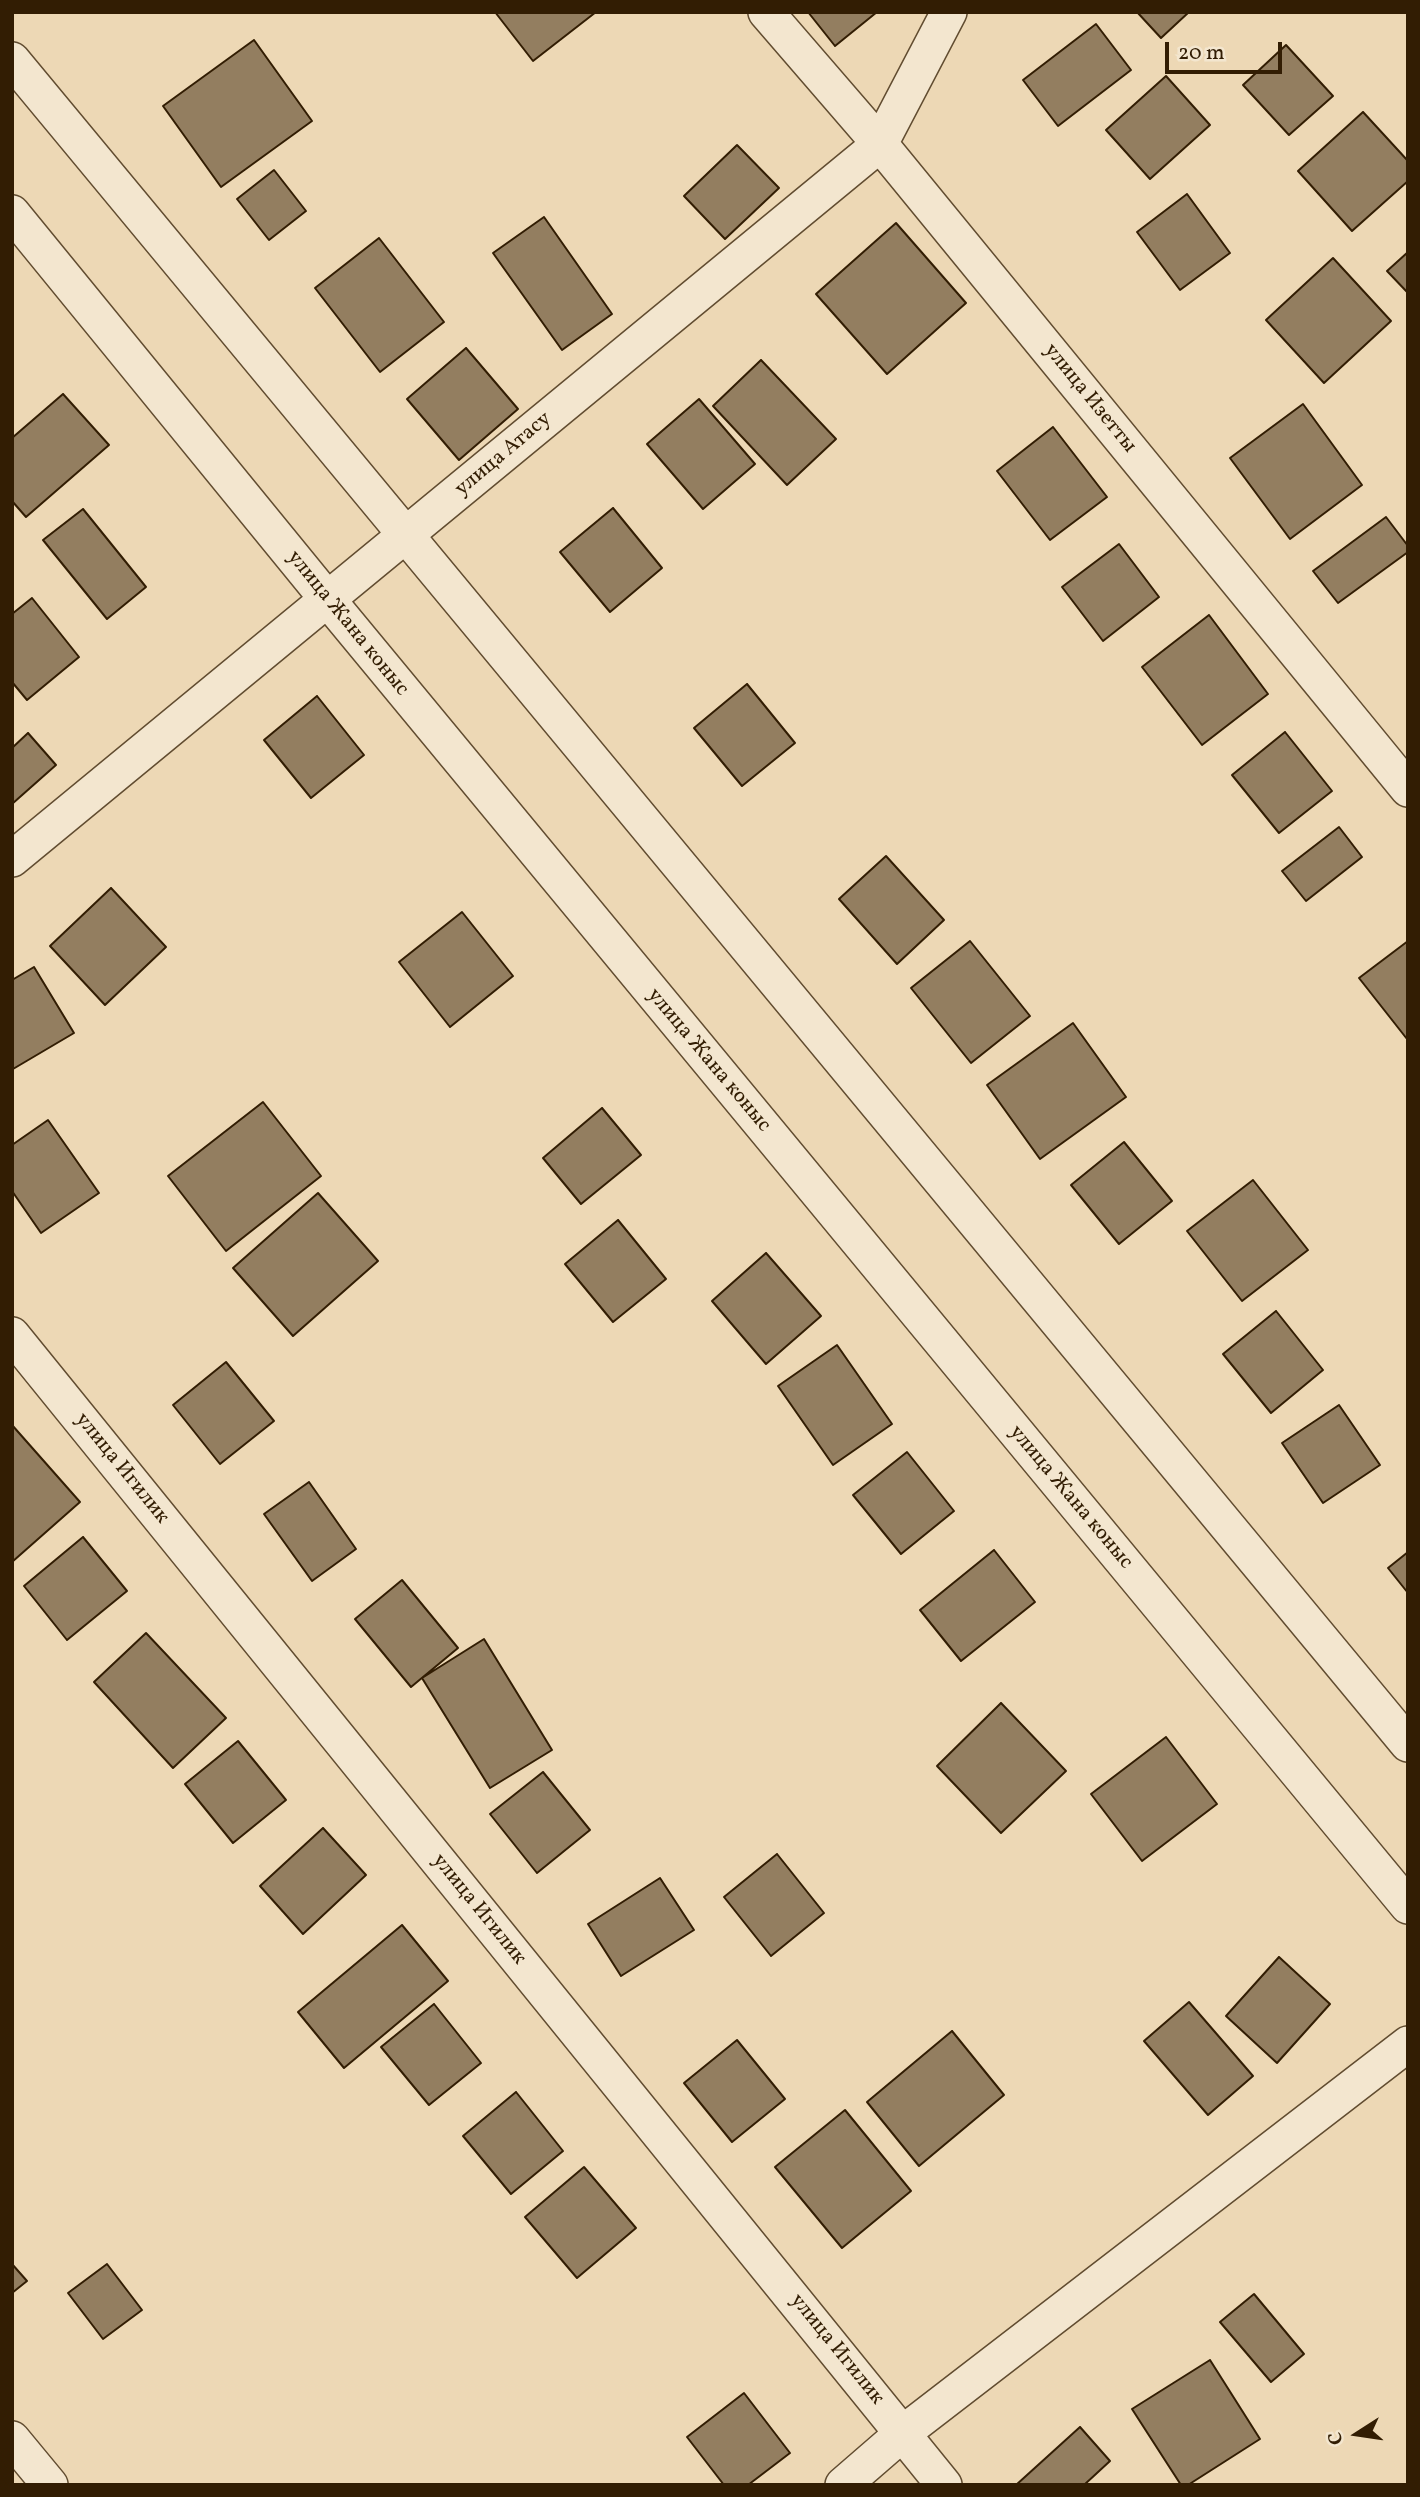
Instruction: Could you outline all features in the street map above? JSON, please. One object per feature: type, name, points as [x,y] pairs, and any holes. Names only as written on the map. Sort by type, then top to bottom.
[{"type":"street","name":"улица Изетты","points":[[766,12],[880,144],[1408,789]]},
{"type":"street","name":"улица Атасу","points":[[12,859],[880,144],[949,12]]},
{"type":"street","points":[[12,60],[1408,1744]]},
{"type":"street","name":"улица Жана коныс","points":[[12,213],[328,600],[1408,1906]]},
{"type":"street","name":"улица Игилик","points":[[12,1335],[944,2485]]},
{"type":"street","points":[[843,2485],[903,2433],[1408,2044]]},
{"type":"street","points":[[12,2439],[50,2485]]},
{"type":"building","points":[[495,12],[596,12],[533,61]]},
{"type":"building","points":[[808,12],[877,12],[835,46]]},
{"type":"building","points":[[1137,12],[1189,12],[1161,38]]},
{"type":"building","points":[[1096,24],[1131,70],[1058,126],[1023,80]]},
{"type":"building","points":[[254,40],[312,121],[221,187],[163,106]]},
{"type":"building","points":[[1286,45],[1333,96],[1289,135],[1243,85]]},
{"type":"building","points":[[1166,76],[1210,125],[1150,179],[1106,130]]},
{"type":"building","points":[[1363,112],[1408,161],[1408,181],[1352,231],[1298,171]]},
{"type":"building","points":[[737,145],[779,188],[725,239],[684,196]]},
{"type":"building","points":[[274,170],[306,211],[269,240],[237,199]]},
{"type":"building","points":[[1187,194],[1230,253],[1180,290],[1137,232]]},
{"type":"building","points":[[544,217],[612,314],[562,350],[493,253]]},
{"type":"building","points":[[896,223],[966,303],[887,374],[816,294]]},
{"type":"building","points":[[379,238],[444,322],[380,372],[315,288]]},
{"type":"building","points":[[1408,252],[1408,293],[1387,271]]},
{"type":"building","points":[[1333,258],[1391,321],[1324,383],[1266,320]]},
{"type":"building","points":[[466,348],[518,409],[459,460],[407,399]]},
{"type":"building","points":[[761,360],[836,439],[787,485],[713,406]]},
{"type":"building","points":[[63,394],[109,445],[26,517],[12,501],[12,438]]},
{"type":"building","points":[[699,399],[755,464],[703,509],[647,444]]},
{"type":"building","points":[[1303,404],[1362,485],[1290,539],[1230,458]]},
{"type":"building","points":[[1053,427],[1107,497],[1050,540],[997,471]]},
{"type":"building","points":[[613,508],[662,568],[610,612],[560,552]]},
{"type":"building","points":[[83,509],[146,587],[107,619],[43,540]]},
{"type":"building","points":[[1386,517],[1408,546],[1408,552],[1338,603],[1313,571]]},
{"type":"building","points":[[1119,544],[1159,597],[1103,641],[1062,587]]},
{"type":"building","points":[[32,598],[79,657],[27,700],[12,682],[12,614]]},
{"type":"building","points":[[1209,615],[1268,694],[1202,745],[1142,667]]},
{"type":"building","points":[[747,684],[795,743],[742,786],[694,728]]},
{"type":"building","points":[[317,696],[364,755],[311,798],[264,740]]},
{"type":"building","points":[[1285,732],[1332,791],[1279,833],[1232,775]]},
{"type":"building","points":[[28,733],[56,765],[12,804],[12,748]]},
{"type":"building","points":[[1339,827],[1362,857],[1306,901],[1282,871]]},
{"type":"building","points":[[886,856],[944,920],[897,964],[839,899]]},
{"type":"building","points":[[111,888],[166,947],[105,1005],[50,946]]},
{"type":"building","points":[[462,912],[513,976],[450,1027],[399,962]]},
{"type":"building","points":[[970,941],[1030,1016],[971,1063],[911,988]]},
{"type":"building","points":[[1408,941],[1408,1039],[1407,1039],[1359,978]]},
{"type":"building","points":[[34,967],[74,1033],[13,1069],[12,980]]},
{"type":"building","points":[[1073,1023],[1126,1097],[1040,1159],[987,1085]]},
{"type":"building","points":[[263,1102],[321,1176],[226,1251],[168,1176]]},
{"type":"building","points":[[602,1108],[641,1155],[581,1204],[543,1158]]},
{"type":"building","points":[[48,1120],[99,1193],[41,1233],[12,1191],[12,1145]]},
{"type":"building","points":[[1124,1142],[1172,1201],[1119,1244],[1071,1185]]},
{"type":"building","points":[[1253,1180],[1308,1250],[1242,1301],[1187,1231]]},
{"type":"building","points":[[318,1193],[378,1261],[293,1336],[233,1268]]},
{"type":"building","points":[[618,1220],[666,1279],[613,1322],[565,1264]]},
{"type":"building","points":[[766,1253],[821,1316],[766,1364],[712,1301]]},
{"type":"building","points":[[1276,1311],[1323,1370],[1271,1413],[1223,1354]]},
{"type":"building","points":[[837,1345],[892,1424],[833,1465],[778,1386]]},
{"type":"building","points":[[226,1362],[274,1421],[220,1464],[173,1405]]},
{"type":"building","points":[[1339,1405],[1380,1465],[1323,1503],[1282,1443]]},
{"type":"building","points":[[12,1425],[80,1502],[12,1562]]},
{"type":"building","points":[[907,1452],[954,1511],[901,1554],[853,1495]]},
{"type":"building","points":[[309,1482],[356,1549],[312,1581],[264,1514]]},
{"type":"building","points":[[83,1537],[127,1591],[67,1640],[24,1586]]},
{"type":"building","points":[[994,1550],[1035,1602],[961,1661],[920,1610]]},
{"type":"building","points":[[1408,1552],[1408,1593],[1388,1568]]},
{"type":"building","points":[[402,1580],[458,1648],[411,1687],[355,1619]]},
{"type":"building","points":[[146,1633],[226,1718],[173,1768],[94,1682]]},
{"type":"building","points":[[484,1639],[552,1750],[490,1788],[422,1678]]},
{"type":"building","points":[[1001,1703],[1066,1771],[1001,1833],[937,1766]]},
{"type":"building","points":[[1166,1737],[1217,1804],[1142,1861],[1091,1794]]},
{"type":"building","points":[[238,1741],[286,1800],[233,1843],[185,1784]]},
{"type":"building","points":[[543,1772],[590,1830],[537,1873],[490,1814]]},
{"type":"building","points":[[323,1828],[366,1875],[303,1934],[260,1886]]},
{"type":"building","points":[[777,1854],[824,1913],[771,1956],[724,1897]]},
{"type":"building","points":[[660,1878],[694,1930],[621,1976],[588,1924]]},
{"type":"building","points":[[402,1925],[448,1981],[344,2068],[298,2012]]},
{"type":"building","points":[[1279,1957],[1330,2004],[1277,2063],[1226,2016]]},
{"type":"building","points":[[1189,2002],[1253,2076],[1208,2115],[1144,2041]]},
{"type":"building","points":[[434,2004],[481,2063],[429,2105],[381,2047]]},
{"type":"building","points":[[952,2031],[1004,2095],[919,2166],[867,2102]]},
{"type":"building","points":[[737,2040],[785,2099],[732,2142],[684,2083]]},
{"type":"building","points":[[516,2092],[563,2151],[511,2194],[463,2136]]},
{"type":"building","points":[[845,2110],[911,2191],[842,2248],[775,2167]]},
{"type":"building","points":[[584,2167],[636,2228],[577,2278],[525,2217]]},
{"type":"building","points":[[12,2264],[27,2281],[12,2293]]},
{"type":"building","points":[[107,2264],[142,2310],[103,2339],[68,2293]]},
{"type":"building","points":[[1254,2294],[1304,2354],[1271,2382],[1220,2322]]},
{"type":"building","points":[[1210,2360],[1260,2439],[1188,2485],[1181,2485],[1132,2409]]},
{"type":"building","points":[[744,2393],[790,2453],[748,2485],[724,2485],[687,2437]]},
{"type":"building","points":[[1080,2427],[1110,2461],[1084,2485],[1016,2485]]}]
